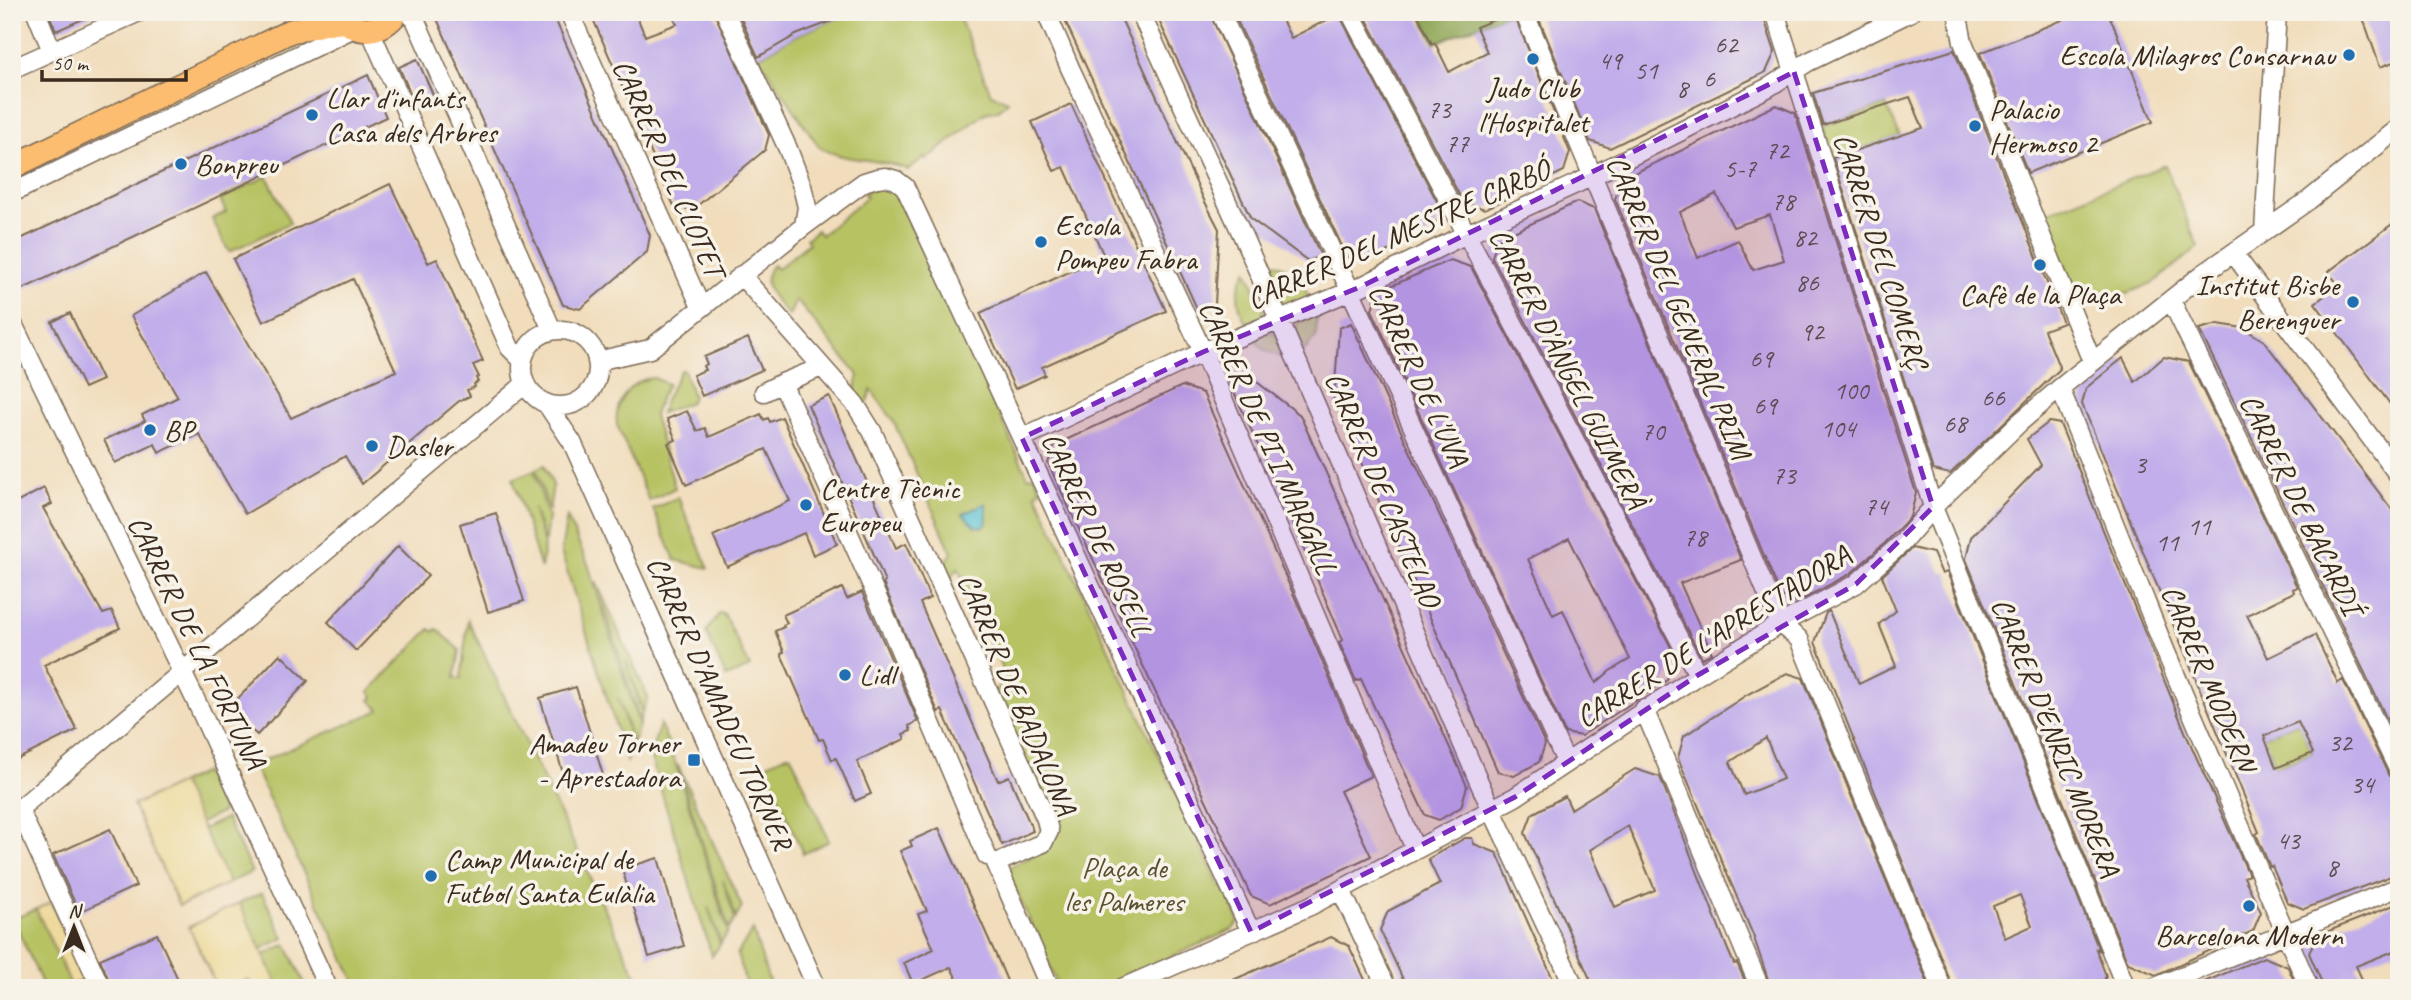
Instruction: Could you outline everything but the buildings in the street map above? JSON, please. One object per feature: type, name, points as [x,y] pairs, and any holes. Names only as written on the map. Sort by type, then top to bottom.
[{"type":"main road","points":[[291,31],[309,12]]},
{"type":"main road","points":[[12,167],[291,31],[331,22],[386,25],[397,12]]},
{"type":"street","points":[[36,12],[52,51]]},
{"type":"street","points":[[94,12],[102,29]]},
{"type":"street","points":[[12,69],[139,12]]},
{"type":"street","points":[[407,12],[415,19],[552,330]]},
{"type":"street","name":"CARRER DEL CLOTET","points":[[569,12],[701,307]]},
{"type":"street","points":[[597,361],[650,349],[804,226],[807,207],[802,186],[788,149],[725,12]]},
{"type":"street","name":"CARRER DE PI I MARGALL","points":[[1046,12],[1203,352],[1415,849]]},
{"type":"street","name":"CARRER DE CASTELAO","points":[[1139,12],[1245,241],[1492,808],[1575,988]]},
{"type":"street","name":"CARRER DE L'UVA","points":[[1220,12],[1566,762]]},
{"type":"street","name":"CARRER D'ÀNGEL GUIMERÀ","points":[[1350,12],[1698,675]]},
{"type":"street","name":"CARRER DEL GENERAL PRIM","points":[[1524,12],[1780,624]]},
{"type":"street","name":"CARRER DEL COMERÇ","points":[[1775,12],[1933,507]]},
{"type":"street","name":"CARRER DEL MESTRE CARBÓ","points":[[1021,438],[1203,352],[1350,291],[1593,175],[1769,87],[1808,62],[1911,12]]},
{"type":"street","points":[[1957,12],[1963,42],[2084,341],[2094,359]]},
{"type":"street","points":[[2264,232],[2277,12]]},
{"type":"street","points":[[12,193],[353,23],[510,348],[522,360]]},
{"type":"street","name":"CARRER DE L'APRESTADORA","points":[[1122,988],[1156,981],[1251,932],[1342,890],[1515,797],[1698,675],[1780,624],[1856,584],[1902,543],[1933,507],[2019,423],[2094,359],[2203,274],[2309,200],[2399,128]]},
{"type":"street","name":"CARRER DE ROSELL","points":[[804,226],[864,182],[877,178],[896,180],[905,187],[1251,932]]},
{"type":"street","points":[[2234,254],[2399,476]]},
{"type":"street","name":"CARRER DE BADALONA","points":[[741,275],[855,404],[872,431],[1046,819],[1049,831],[1043,843],[996,863],[1050,988]]},
{"type":"street","name":"CARRER DE BACARDÍ","points":[[2171,300],[2399,771]]},
{"type":"street","name":"CARRER DE LA FORTUNA","points":[[12,322],[183,673],[328,988]]},
{"type":"street","points":[[552,330],[577,334],[592,346],[597,361],[597,381],[584,398],[575,403],[556,406],[546,403],[537,398],[525,384],[522,360],[530,344],[537,337],[552,330]]},
{"type":"street","points":[[764,392],[822,367]]},
{"type":"street","points":[[782,383],[988,856]]},
{"type":"street","points":[[101,988],[15,812],[525,384]]},
{"type":"street","name":"CARRER MODERN","points":[[2060,388],[2165,650],[2309,988]]},
{"type":"street","name":"CARRER D'AMADEU TORNER","points":[[546,403],[572,442],[817,988]]},
{"type":"street","name":"CARRER D'AMADEU TORNER","points":[[572,442],[575,403]]},
{"type":"street","name":"CARRER D'ENRIC MORERA","points":[[1933,507],[2126,988]]},
{"type":"street","points":[[1780,624],[1799,639],[1942,988]]},
{"type":"street","points":[[1644,709],[1760,988]]},
{"type":"street","points":[[2153,988],[2399,887]]},
{"type":"street","points":[[1342,890],[1387,988]]},
{"type":"highlighted area","points":[[1794,72],[1933,507],[1856,584],[1698,675],[1515,797],[1251,932],[1022,438],[1203,352],[1360,287]]},
{"type":"green space","points":[[853,12],[957,12],[991,94],[1008,101],[998,110],[985,113],[926,160],[924,157],[908,170],[886,163],[840,156],[819,147],[759,57],[795,36]]},
{"type":"green space","points":[[1420,12],[1512,12],[1435,43]]},
{"type":"green space","points":[[1886,105],[1900,136],[1833,158],[1822,126]]},
{"type":"green space","points":[[2165,165],[2198,247],[2155,282],[2103,303],[2077,296],[2044,214]]},
{"type":"green space","points":[[267,176],[290,223],[229,252],[212,219],[226,212],[220,199]]},
{"type":"green space","name":"Plaça de les Palmeres","points":[[879,187],[896,193],[913,216],[909,219],[993,401],[998,399],[1005,414],[1000,416],[1028,477],[1034,475],[1041,490],[1036,493],[1220,887],[1225,885],[1239,922],[1232,930],[1100,988],[1059,988],[1008,872],[1010,867],[1048,848],[996,690],[1005,675],[958,568],[948,582],[942,567],[952,553],[893,420],[871,390],[866,407],[854,393],[859,376],[796,300],[789,316],[767,286],[768,272],[773,265],[777,269],[809,243],[806,239],[817,230],[821,235],[867,197],[863,193]]},
{"type":"green space","points":[[1275,263],[1288,269],[1297,278],[1311,301],[1285,309],[1282,306],[1262,264]]},
{"type":"green space","points":[[1247,270],[1265,311],[1262,313],[1264,316],[1246,323],[1238,296],[1240,283]]},
{"type":"green space","points":[[1317,314],[1316,337],[1304,351],[1294,328],[1300,321]]},
{"type":"green space","points":[[1272,331],[1273,334],[1276,333],[1287,359],[1266,351],[1254,339]]},
{"type":"green space","points":[[681,370],[684,370],[693,397],[690,402],[661,413],[665,400]]},
{"type":"green space","points":[[654,378],[668,384],[654,415],[675,488],[649,501],[617,425],[617,417],[625,394],[645,379]]},
{"type":"green space","points":[[544,465],[553,485],[549,511],[536,469]]},
{"type":"green space","points":[[534,470],[548,517],[545,542],[533,508],[544,545],[541,569],[513,479]]},
{"type":"green space","points":[[678,497],[708,568],[675,560],[653,509]]},
{"type":"green space","points":[[567,517],[588,564],[639,726],[633,743],[618,697],[632,746],[627,762],[561,552]]},
{"type":"green space","points":[[596,581],[648,697],[643,711],[626,661],[642,713],[640,722]]},
{"type":"green space","points":[[720,613],[724,614],[750,667],[726,677],[706,632]]},
{"type":"green space","name":"Camp Municipal de Futbol Santa Eulàlia","points":[[468,620],[642,988],[358,988],[253,765],[380,710],[370,700],[373,697],[369,692],[430,629],[434,632],[437,629],[460,650],[455,678],[461,679]]},
{"type":"green space","points":[[2299,722],[2313,753],[2276,768],[2269,749],[2254,740]]},
{"type":"green space","points":[[660,724],[672,752],[728,932],[721,943],[708,907],[720,945],[712,956],[650,755]]},
{"type":"green space","points":[[789,754],[829,841],[803,854],[765,765]]},
{"type":"green space","points":[[678,765],[742,907],[736,918],[723,880],[735,919],[729,929]]},
{"type":"green space","points":[[204,772],[223,812],[200,823],[181,783]]},
{"type":"green space","points":[[226,818],[252,872],[229,883],[203,829]]},
{"type":"green space","points":[[262,893],[284,938],[261,949],[239,903]]},
{"type":"green space","points":[[36,909],[71,985],[64,988],[44,988],[13,919]]},
{"type":"green space","points":[[753,930],[771,988],[747,988],[737,954]]},
{"type":"green space","points":[[286,944],[307,988],[279,988],[264,955]]},
{"type":"sand","points":[[181,783],[229,883],[179,906],[133,805]]},
{"type":"sand","points":[[51,902],[86,978],[71,985],[36,909]]},
{"type":"sand","points":[[239,903],[279,988],[253,988],[248,979],[230,988],[217,988],[189,927]]},
{"type":"water","points":[[986,503],[987,523],[983,527],[975,526],[963,514]]},
{"type":"place","name":"Escola Milagros Consarnau","points":[[2349,55]]},
{"type":"place","name":"Judo Club l'Hospitalet","points":[[1533,59]]},
{"type":"place","name":"Llar d'infants Casa dels Arbres","points":[[312,115]]},
{"type":"place","name":"Palacio Hermoso 2","points":[[1975,126]]},
{"type":"place","name":"Bonpreu","points":[[181,164]]},
{"type":"place","name":"Escola Pompeu Fabra","points":[[1041,242]]},
{"type":"place","name":"Cafè de la Plaça","points":[[2040,265]]},
{"type":"place","name":"Institut Bisbe Berenguer","points":[[2353,302]]},
{"type":"place","name":"BP","points":[[150,430]]},
{"type":"place","name":"Dasler","points":[[372,446]]},
{"type":"place","name":"Centre Tècnic Europeu","points":[[806,505]]},
{"type":"place","name":"Lidl","points":[[845,675]]},
{"type":"place","name":"Amadeu Torner - Aprestadora","points":[[694,760]]},
{"type":"place","name":"Camp Municipal de Futbol Santa Eulàlia","points":[[431,876]]},
{"type":"place","name":"Barcelona Modern","points":[[2249,906]]}]
